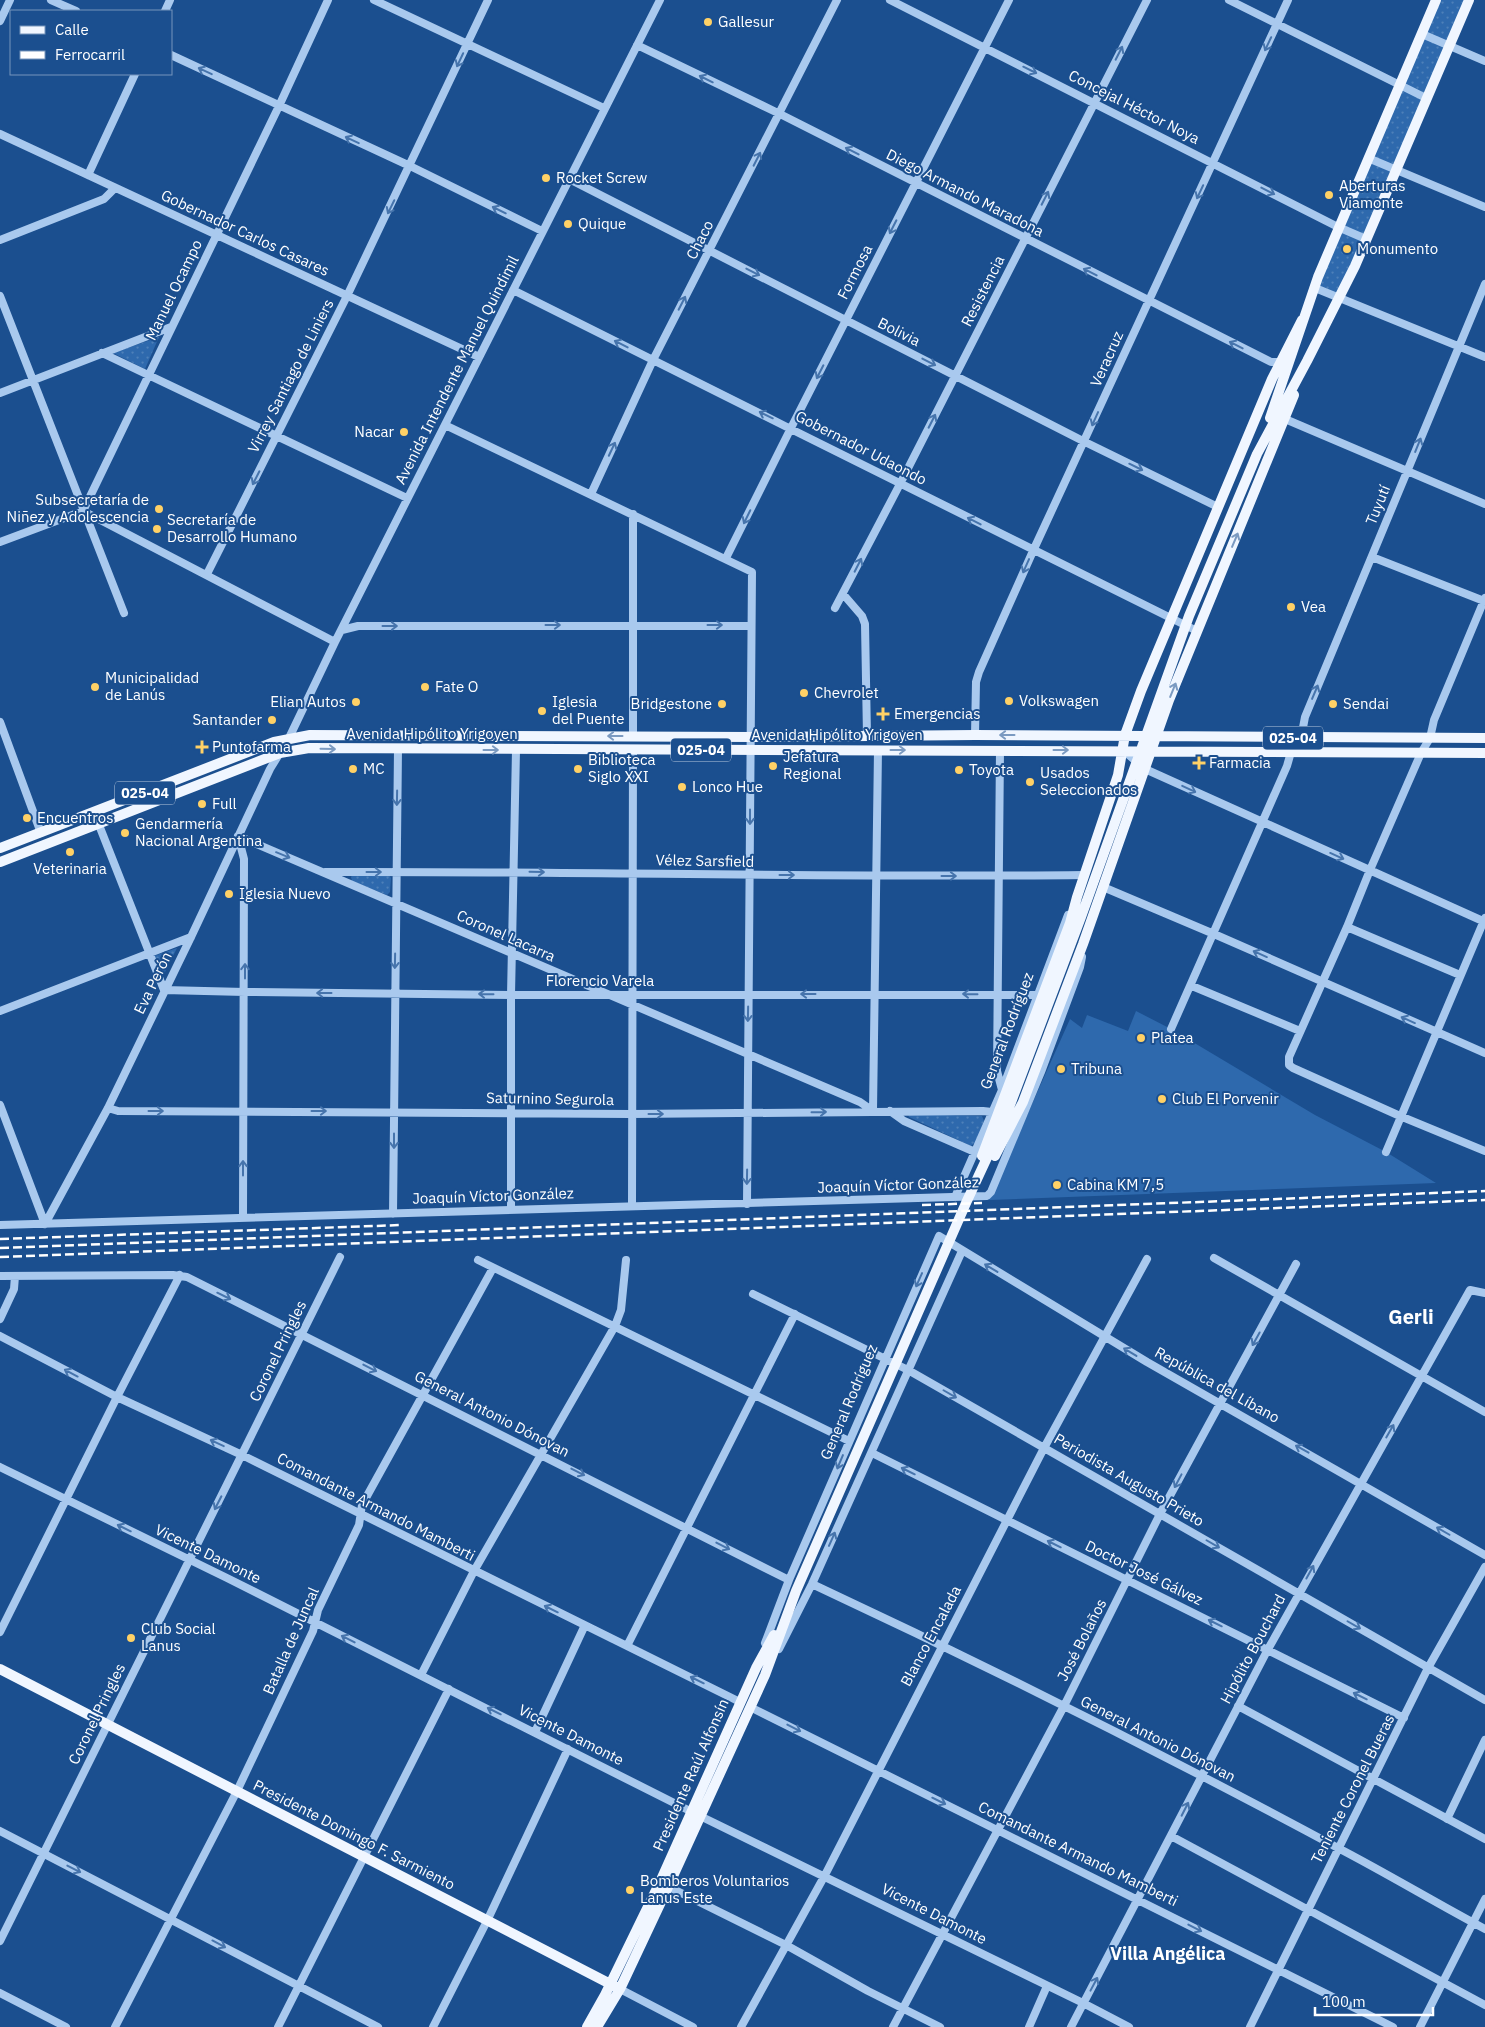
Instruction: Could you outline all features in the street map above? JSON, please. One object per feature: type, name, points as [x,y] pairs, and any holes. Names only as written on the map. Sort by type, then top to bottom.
[{"type":"main road","points":[[967,1202],[985,1146],[1039,999],[1070,922],[1118,775],[1125,735],[1141,691],[1280,362],[1302,320],[1338,227],[1436,0]]},
{"type":"main road","points":[[967,1202],[1018,1088],[1189,616],[1244,482],[1355,266],[1469,0]]},
{"type":"main road","points":[[1257,454],[1292,358],[1302,320]]},
{"type":"main road","points":[[967,1202],[984,1176],[1021,1108],[1197,630],[1285,419],[1307,361]]},
{"type":"main road","name":"Avenida Hipólito Yrigoyen","points":[[0,848],[289,738],[310,735],[751,737],[975,734],[1485,738]]},
{"type":"main road","name":"Avenida Hipólito Yrigoyen","points":[[0,862],[280,753],[309,748],[1485,753]]},
{"type":"main road","name":"Presidente Raúl Alfonsín","points":[[597,2027],[696,1814],[765,1674],[796,1590],[967,1202]]},
{"type":"main road","name":"Presidente Raúl Alfonsín","points":[[696,1814],[740,1702],[756,1668],[788,1610]]},
{"type":"main road","name":"Presidente Domingo F. Sarmiento","points":[[0,1669],[615,1987]]},
{"type":"main road","name":"Presidente Raúl Alfonsín","points":[[587,2027],[615,1987]]},
{"type":"street","points":[[0,21],[10,0]]},
{"type":"street","points":[[51,0],[74,10]]},
{"type":"street","name":"Manuel Ocampo","points":[[83,511],[279,106],[328,0]]},
{"type":"street","points":[[374,0],[604,108]]},
{"type":"street","name":"Virrey Santiago de Liniers","points":[[207,574],[347,296],[488,0]]},
{"type":"street","name":"Avenida Intendente Manuel Quindimil","points":[[280,753],[407,498],[660,0]]},
{"type":"street","name":"Chaco","points":[[591,494],[653,360],[837,0]]},
{"type":"street","name":"Concejal Héctor Noya","points":[[890,0],[1338,227],[1366,239]]},
{"type":"street","name":"Formosa","points":[[726,558],[986,49],[1009,0]]},
{"type":"street","name":"Resistencia","points":[[835,608],[844,594],[1147,0]]},
{"type":"street","points":[[1229,0],[1426,98]]},
{"type":"street","name":"Veracruz","points":[[975,734],[976,682],[979,672],[1288,0]]},
{"type":"street","points":[[1422,34],[1485,61]]},
{"type":"street","name":"Diego Armando Maradona","points":[[637,45],[780,114],[1271,362],[1280,362]]},
{"type":"street","points":[[172,56],[410,166],[542,231]]},
{"type":"street","points":[[88,175],[135,75]]},
{"type":"street","name":"Gobernador Carlos Casares","points":[[0,134],[479,357]]},
{"type":"street","points":[[1368,158],[1485,207]]},
{"type":"street","name":"Bolivia","points":[[569,179],[1085,442],[1218,507]]},
{"type":"street","points":[[0,240],[104,200],[115,188]]},
{"type":"street","name":"Tuyutí","points":[[1301,738],[1305,717],[1485,284]]},
{"type":"street","points":[[1315,288],[1339,296],[1485,357]]},
{"type":"street","name":"Gobernador Udaondo","points":[[513,290],[1033,551],[1197,630]]},
{"type":"street","points":[[0,296],[124,613]]},
{"type":"street","points":[[0,393],[171,327]]},
{"type":"street","points":[[102,354],[407,498]]},
{"type":"street","points":[[1285,419],[1485,504]]},
{"type":"street","points":[[445,424],[752,572],[747,1204]]},
{"type":"street","points":[[0,542],[83,511],[335,642]]},
{"type":"street","points":[[633,514],[633,736]]},
{"type":"street","points":[[1372,557],[1484,600],[1434,720],[1430,738],[1421,753],[1417,766],[1289,1057],[1289,1064],[1400,1116],[1485,1151]]},
{"type":"street","points":[[844,594],[862,616],[865,624],[867,736]]},
{"type":"street","points":[[342,630],[358,626],[751,626]]},
{"type":"street","points":[[0,722],[41,832]]},
{"type":"street","points":[[393,1214],[398,749]]},
{"type":"street","points":[[511,1209],[511,995],[516,750]]},
{"type":"street","points":[[632,1206],[633,750]]},
{"type":"street","points":[[873,1111],[878,750]]},
{"type":"street","points":[[1000,750],[997,1071],[1002,1090]]},
{"type":"street","points":[[1123,750],[1145,769],[1262,823],[1485,921],[1460,975],[1386,1152]]},
{"type":"street","points":[[1171,1029],[1192,986],[1287,766],[1291,752]]},
{"type":"street","name":"Eva Perón","points":[[45,1224],[108,1108],[270,769],[280,753]]},
{"type":"street","points":[[99,825],[164,990]]},
{"type":"street","points":[[238,836],[244,859],[243,1217]]},
{"type":"street","name":"Coronel Lacarra","points":[[238,836],[860,1102],[873,1111]]},
{"type":"street","name":"Vélez Sarsfield","points":[[325,872],[1084,875]]},
{"type":"street","points":[[1103,887],[1485,1053]]},
{"type":"street","points":[[1347,927],[1460,975]]},
{"type":"street","points":[[0,1010],[191,937]]},
{"type":"street","name":"Joaquín Víctor González","points":[[0,1225],[987,1196],[991,1192],[1041,1072],[1080,967],[1082,946]]},
{"type":"street","points":[[1192,986],[1300,1032]]},
{"type":"street","name":"Florencio Varela","points":[[164,990],[511,995],[998,995],[1039,999]]},
{"type":"street","name":"General Rodríguez","points":[[955,1197],[1039,999]]},
{"type":"street","points":[[0,1104],[45,1224]]},
{"type":"street","name":"Saturnino Segurola","points":[[108,1108],[118,1111],[394,1111],[631,1114],[748,1114],[890,1110],[984,1110],[992,1112]]},
{"type":"street","points":[[890,1110],[904,1121],[975,1152]]},
{"type":"street","name":"General Rodríguez","points":[[789,1580],[884,1358],[939,1236]]},
{"type":"street","name":"República del Líbano","points":[[939,1236],[1220,1403],[1485,1555]]},
{"type":"street","points":[[812,1584],[962,1251]]},
{"type":"street","name":"Coronel Pringles","points":[[0,1941],[340,1258]]},
{"type":"street","points":[[1214,1258],[1485,1412]]},
{"type":"street","name":"Blanco Encalada","points":[[741,2027],[825,1875],[877,1770],[1044,1448],[1146,1259]]},
{"type":"street","points":[[478,1260],[849,1441]]},
{"type":"street","points":[[421,1675],[474,1571],[616,1326],[621,1310],[626,1260]]},
{"type":"street","name":"José Bolaños","points":[[893,2027],[944,1935],[1064,1706],[1160,1514],[1296,1264]]},
{"type":"street","name":"Batalla de Juncal","points":[[115,2027],[237,1791],[313,1631],[318,1610],[359,1525],[362,1505],[494,1268]]},
{"type":"street","points":[[0,1276],[180,1275],[0,1632]]},
{"type":"street","name":"General Antonio Dónovan","points":[[180,1275],[542,1454],[789,1580]]},
{"type":"street","points":[[0,1318],[14,1289],[15,1276]]},
{"type":"street","name":"Hipólito Bouchard","points":[[1071,2027],[1139,1900],[1267,1651],[1360,1482],[1470,1290],[1485,1293]]},
{"type":"street","name":"Periodista Augusto Prieto","points":[[753,1294],[908,1370],[1485,1700]]},
{"type":"street","points":[[627,1646],[753,1393],[795,1314]]},
{"type":"street","name":"Comandante Armando Mamberti","points":[[0,1336],[117,1397],[242,1455],[740,1702]]},
{"type":"street","name":"Doctor José Gálvez","points":[[872,1453],[1404,1718]]},
{"type":"street","name":"Vicente Damonte","points":[[0,1467],[315,1622],[696,1814],[825,1875],[1129,2027]]},
{"type":"street","name":"Teniente Coronel Bueras","points":[[1250,2027],[1428,1668],[1485,1567]]},
{"type":"street","name":"Presidente Raúl Alfonsín","points":[[756,1668],[789,1580]]},
{"type":"street","name":"General Antonio Dónovan","points":[[812,1584],[942,1645],[1064,1706],[1339,1848],[1485,1929]]},
{"type":"street","name":"Presidente Raúl Alfonsín","points":[[765,1674],[812,1584]]},
{"type":"street","points":[[535,1732],[585,1625]]},
{"type":"street","points":[[278,2027],[449,1689]]},
{"type":"street","points":[[1238,1706],[1485,1839]]},
{"type":"street","name":"Comandante Armando Mamberti","points":[[750,1707],[1393,2027]]},
{"type":"street","points":[[1447,1819],[1485,1740]]},
{"type":"street","points":[[432,2027],[487,1921],[568,1749]]},
{"type":"street","points":[[0,1831],[378,2027]]},
{"type":"street","points":[[1171,1836],[1485,2005]]},
{"type":"street","points":[[664,1884],[786,1945],[940,2027]]},
{"type":"street","points":[[1420,2027],[1485,1899]]},
{"type":"street","points":[[1029,2027],[1047,1986]]},
{"type":"street","name":"Presidente Domingo F. Sarmiento","points":[[615,1987],[693,2027]]},
{"type":"street","points":[[0,1994],[66,2027]]},
{"type":"shaded area","points":[[1436,0],[1469,0],[1339,296],[1315,288]]},
{"type":"shaded area","points":[[159,337],[145,369],[113,353]]},
{"type":"shaded area","points":[[353,874],[388,874],[391,878],[390,892],[387,895],[352,881],[351,877]]},
{"type":"shaded area","points":[[177,948],[162,978],[154,956]]},
{"type":"shaded area","name":"Club El Porvenir","points":[[1136,1011],[1171,1029],[1315,1115],[1386,1152],[1436,1183],[989,1200],[1070,1019],[1082,1028],[1087,1015],[1128,1031]]},
{"type":"shaded area","points":[[908,1114],[982,1116],[984,1121],[976,1142],[971,1146],[909,1117]]},
{"type":"railway","points":[[0,1248],[1485,1191]]},
{"type":"railway","points":[[0,1257],[1485,1200]]},
{"type":"railway","points":[[922,1205],[982,1203]]},
{"type":"railway","points":[[0,1239],[402,1225]]},
{"type":"place","name":"Gallesur","points":[[708,22]]},
{"type":"place","name":"Rocket Screw","points":[[546,178]]},
{"type":"place","name":"Aberturas Viamonte","points":[[1329,195]]},
{"type":"place","name":"Quique","points":[[568,224]]},
{"type":"place","name":"Monumento","points":[[1347,249]]},
{"type":"place","name":"Nacar","points":[[404,432]]},
{"type":"place","name":"Subsecretaría de Niñez y Adolescencia","points":[[159,509]]},
{"type":"place","name":"Secretaría de Desarrollo Humano","points":[[157,529]]},
{"type":"place","name":"Vea","points":[[1291,607]]},
{"type":"place","name":"Municipalidad de Lanús","points":[[95,687]]},
{"type":"place","name":"Fate O","points":[[425,687]]},
{"type":"place","name":"Chevrolet","points":[[804,693]]},
{"type":"place","name":"Volkswagen","points":[[1009,701]]},
{"type":"place","name":"Elian Autos","points":[[356,702]]},
{"type":"place","name":"Bridgestone","points":[[722,704]]},
{"type":"place","name":"Sendai","points":[[1333,704]]},
{"type":"place","name":"Iglesia del Puente","points":[[542,711]]},
{"type":"place","name":"Emergencias","points":[[883,714]]},
{"type":"place","name":"Santander","points":[[272,720]]},
{"type":"place","name":"Puntofarma","points":[[202,747]]},
{"type":"place","name":"Farmacia","points":[[1199,763]]},
{"type":"place","name":"Jefatura Regional","points":[[773,766]]},
{"type":"place","name":"MC","points":[[353,769]]},
{"type":"place","name":"Biblioteca Siglo XXI","points":[[578,769]]},
{"type":"place","name":"Toyota","points":[[959,770]]},
{"type":"place","name":"Usados Seleccionados","points":[[1030,782]]},
{"type":"place","name":"Lonco Hue","points":[[682,787]]},
{"type":"place","name":"Full","points":[[202,804]]},
{"type":"place","name":"Encuentros","points":[[27,818]]},
{"type":"place","name":"Gendarmería Nacional Argentina","points":[[125,833]]},
{"type":"place","name":"Veterinaria","points":[[70,852]]},
{"type":"place","name":"Iglesia Nuevo","points":[[229,894]]},
{"type":"place","name":"Platea","points":[[1141,1038]]},
{"type":"place","name":"Tribuna","points":[[1061,1069]]},
{"type":"place","name":"Club El Porvenir","points":[[1162,1099]]},
{"type":"place","name":"Cabina KM 7,5","points":[[1057,1185]]},
{"type":"place","name":"Club Social Lanus","points":[[131,1638]]},
{"type":"place","name":"Bomberos Voluntarios Lanus Este","points":[[630,1890]]},
{"type":"district","name":"Gerli","points":[[1411,1317]]},
{"type":"district","name":"Villa Angélica","points":[[1168,1954]]}]
